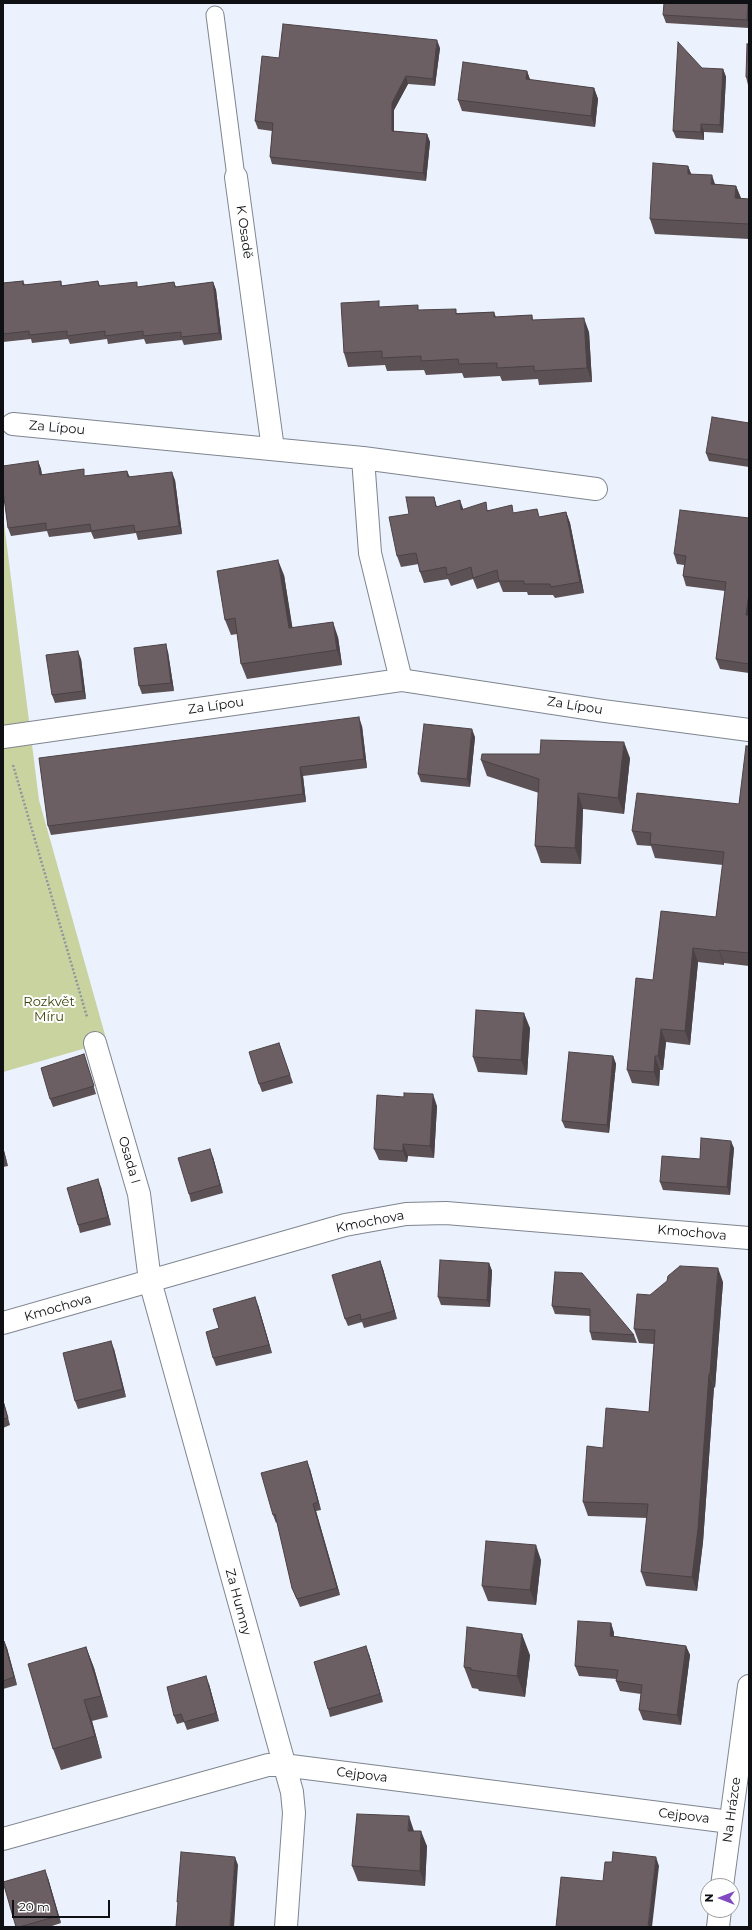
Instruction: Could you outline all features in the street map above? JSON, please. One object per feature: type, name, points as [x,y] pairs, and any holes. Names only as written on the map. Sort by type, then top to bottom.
[{"type":"street","name":"K Osadě","points":[[236,177],[273,448]]},
{"type":"street","name":"Za Lípou","points":[[13,424],[273,448],[363,458],[596,489]]},
{"type":"street","points":[[363,458],[370,553],[401,680]]},
{"type":"street","name":"Za Lípou","points":[[4,737],[401,680],[604,711],[749,730]]},
{"type":"street","name":"Osada I","points":[[95,1043],[139,1194],[150,1281]]},
{"type":"street","name":"Kmochova","points":[[3,1323],[345,1225],[406,1214],[446,1213],[749,1238]]},
{"type":"street","name":"Za Humny","points":[[150,1281],[283,1765],[292,1792],[294,1813],[286,1927]]},
{"type":"street","name":"Na Hrázce","points":[[723,1878],[749,1686]]},
{"type":"street","name":"Cejpova","points":[[3,1839],[268,1765],[283,1765],[730,1822]]},
{"type":"lane","name":"K Osadě","points":[[215,15],[236,177]]},
{"type":"path","points":[[4,737],[95,1043]]},
{"type":"green space","name":"Rozkvět Míru","points":[[3,515],[39,800],[107,1042],[3,1072]]},
{"type":"building","points":[[664,3],[748,3],[747,20],[663,15]]},
{"type":"building","points":[[283,24],[437,40],[433,79],[406,76],[392,103],[392,131],[427,134],[423,173],[270,157],[273,123],[255,121],[262,56],[279,58]]},
{"type":"building","points":[[678,42],[702,68],[723,69],[720,125],[701,124],[701,132],[673,131]]},
{"type":"building","points":[[747,44],[749,44],[749,77],[746,77]]},
{"type":"building","points":[[463,62],[527,71],[526,79],[594,88],[591,116],[458,100]]},
{"type":"building","points":[[653,163],[688,166],[688,174],[712,175],[711,184],[736,186],[735,198],[749,199],[749,224],[650,219]]},
{"type":"building","points":[[23,281],[23,285],[61,281],[61,286],[98,281],[99,286],[137,282],[137,287],[174,282],[175,287],[213,282],[219,333],[181,337],[181,332],[143,336],[143,331],[105,336],[105,331],[67,336],[67,331],[29,335],[29,331],[3,334],[3,283]]},
{"type":"building","points":[[379,301],[379,307],[418,305],[418,310],[456,309],[456,314],[494,312],[494,317],[532,315],[532,320],[584,318],[587,368],[534,371],[534,366],[497,368],[497,363],[459,364],[458,359],[421,361],[421,356],[382,358],[382,351],[344,353],[341,303]]},
{"type":"building","points":[[712,417],[749,423],[749,460],[706,453]]},
{"type":"building","points":[[38,461],[40,475],[84,469],[84,476],[127,471],[128,477],[172,472],[179,526],[135,532],[134,525],[91,531],[90,524],[46,530],[46,523],[8,528],[3,490],[3,466]]},
{"type":"building","points":[[406,497],[434,497],[436,507],[460,500],[461,510],[486,502],[487,511],[512,505],[513,513],[537,509],[539,517],[566,512],[580,582],[551,587],[550,584],[524,584],[524,581],[499,581],[497,570],[473,578],[471,567],[447,575],[446,567],[420,572],[416,553],[397,556],[389,517],[409,514]]},
{"type":"building","points":[[680,510],[749,518],[749,593],[746,615],[749,615],[749,664],[716,659],[726,582],[683,576],[686,556],[674,554]]},
{"type":"building","points":[[278,560],[289,628],[333,622],[337,650],[241,664],[235,618],[225,620],[217,571]]},
{"type":"building","points":[[166,644],[171,683],[139,686],[134,648]]},
{"type":"building","points":[[78,651],[83,691],[52,695],[46,655]]},
{"type":"building","points":[[359,717],[364,759],[300,767],[303,794],[48,826],[39,758]]},
{"type":"building","points":[[424,724],[472,729],[467,779],[418,774]]},
{"type":"building","points":[[541,740],[624,742],[618,798],[578,793],[575,848],[535,846],[539,779],[481,760],[482,754],[540,754]]},
{"type":"building","points":[[746,746],[749,746],[749,953],[693,948],[685,1031],[661,1029],[658,1056],[655,1056],[654,1072],[627,1070],[636,978],[653,980],[661,911],[716,917],[724,852],[650,844],[651,833],[632,831],[637,793],[739,804]]},
{"type":"building","points":[[476,1010],[524,1013],[521,1060],[473,1057]]},
{"type":"building","points":[[279,1043],[290,1075],[259,1084],[249,1052]]},
{"type":"building","points":[[569,1052],[613,1056],[607,1125],[562,1121]]},
{"type":"building","points":[[84,1054],[94,1086],[50,1099],[41,1068]]},
{"type":"building","points":[[404,1093],[433,1094],[430,1146],[403,1144],[403,1151],[374,1149],[377,1095],[404,1097]]},
{"type":"building","points":[[701,1138],[731,1141],[727,1187],[660,1182],[662,1156],[700,1159]]},
{"type":"building","points":[[210,1149],[220,1185],[189,1194],[178,1158]]},
{"type":"building","points":[[98,1179],[108,1217],[78,1225],[67,1188]]},
{"type":"building","points":[[440,1260],[489,1263],[487,1300],[438,1297]]},
{"type":"building","points":[[380,1261],[394,1311],[361,1320],[360,1314],[345,1319],[332,1275]]},
{"type":"building","points":[[680,1266],[718,1268],[698,1529],[692,1577],[641,1572],[648,1504],[583,1502],[587,1446],[603,1448],[606,1408],[649,1412],[655,1330],[634,1329],[637,1294],[650,1295],[667,1281],[668,1276]]},
{"type":"building","points":[[555,1272],[582,1273],[634,1335],[590,1332],[590,1309],[552,1306]]},
{"type":"building","points":[[255,1297],[269,1345],[213,1358],[206,1332],[219,1328],[213,1309]]},
{"type":"building","points":[[111,1341],[123,1389],[75,1401],[63,1353]]},
{"type":"building","points":[[3,1401],[8,1418],[3,1419]]},
{"type":"building","points":[[307,1461],[318,1502],[313,1504],[337,1588],[297,1599],[292,1588],[275,1514],[273,1515],[261,1473]]},
{"type":"building","points":[[486,1541],[536,1545],[530,1590],[482,1586]]},
{"type":"building","points":[[578,1621],[611,1623],[610,1636],[686,1646],[677,1715],[639,1710],[642,1685],[616,1681],[618,1670],[575,1666]]},
{"type":"building","points":[[467,1627],[522,1634],[517,1676],[471,1670],[471,1668],[464,1667]]},
{"type":"building","points":[[3,1641],[14,1677],[3,1681]]},
{"type":"building","points":[[366,1646],[380,1694],[328,1709],[314,1662]]},
{"type":"building","points":[[86,1647],[101,1696],[84,1700],[95,1736],[53,1749],[28,1664]]},
{"type":"building","points":[[206,1676],[216,1713],[184,1722],[181,1714],[174,1716],[167,1687]]},
{"type":"building","points":[[357,1814],[409,1816],[408,1831],[421,1831],[420,1871],[352,1866]]},
{"type":"building","points":[[181,1852],[235,1857],[230,1927],[176,1927]]},
{"type":"building","points":[[613,1852],[656,1857],[648,1927],[556,1927],[561,1877],[603,1881],[605,1862],[612,1862]]},
{"type":"building","points":[[45,1870],[58,1916],[16,1927],[3,1882]]}]
